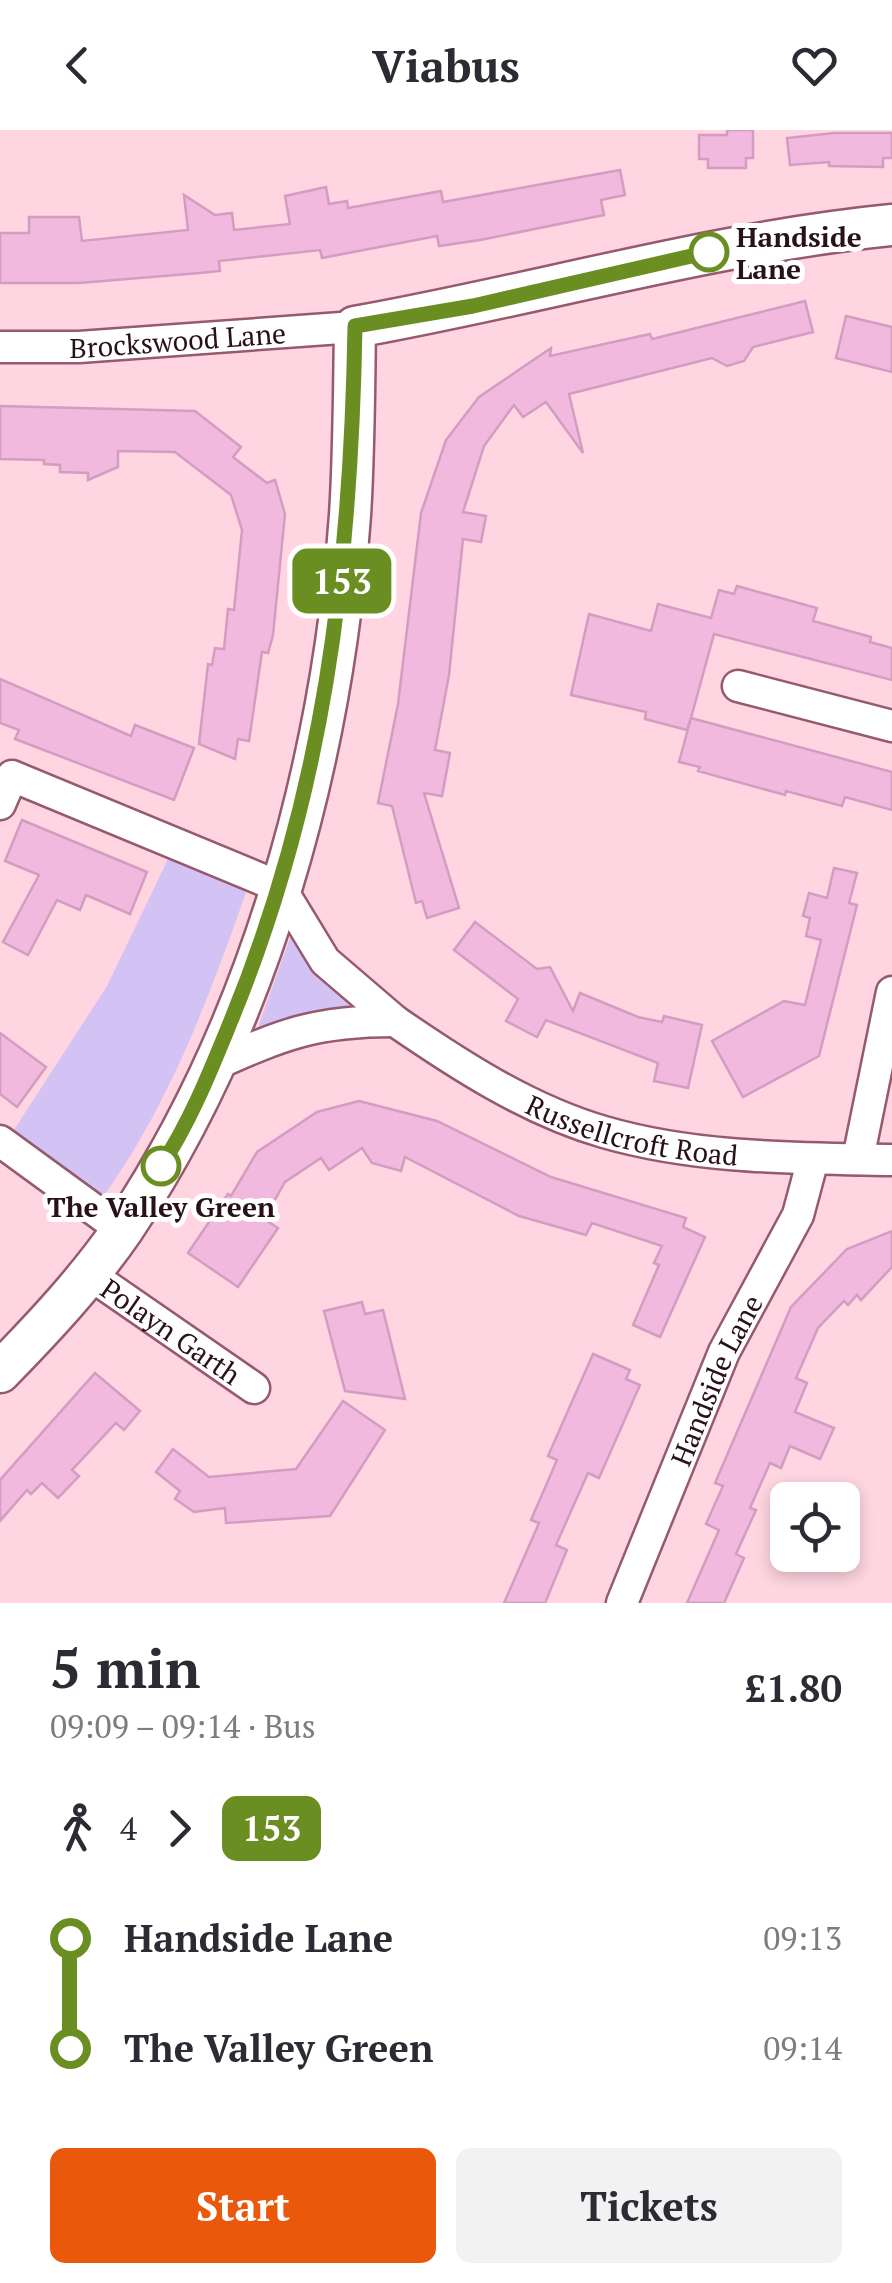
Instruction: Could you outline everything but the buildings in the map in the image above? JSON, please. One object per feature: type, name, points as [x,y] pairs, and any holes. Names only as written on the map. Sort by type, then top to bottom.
[{"type":"main road","points":[[0,1372],[89,1274],[122,1230],[172,1149],[212,1066],[280,887],[316,744],[337,626],[350,517],[355,326],[473,306],[758,242],[892,224]]},
{"type":"street","name":"Brockswood Lane","points":[[0,347],[98,346],[355,326]]},
{"type":"street","points":[[738,686],[892,726]]},
{"type":"street","points":[[0,804],[12,776],[280,887]]},
{"type":"street","name":"Russellcroft Road","points":[[280,887],[305,936],[325,961],[395,1021],[477,1074],[602,1132],[669,1147],[813,1159],[892,1160]]},
{"type":"street","points":[[858,1159],[892,992]]},
{"type":"street","points":[[212,1066],[302,1028],[351,1021],[395,1021]]},
{"type":"street","points":[[0,1141],[122,1230]]},
{"type":"street","name":"Handside Lane","points":[[622,1603],[724,1352],[798,1215],[813,1159]]},
{"type":"street","name":"Polayn Garth","points":[[89,1274],[254,1388]]},
{"type":"shaded area","points":[[169,857],[249,884],[203,1008],[168,1088],[100,1201],[12,1133],[107,986]]},
{"type":"shaded area","points":[[291,935],[350,1002],[345,1010],[305,1014],[256,1033]]},
{"type":"bus line","name":"153","points":[[161,1166],[212,1066],[253,967],[280,887],[316,744],[337,626],[350,517],[355,326],[473,306],[709,252]]},
{"type":"place","name":"Handside Lane","points":[[709,252]]},
{"type":"place","name":"The Valley Green","points":[[161,1166]]}]
